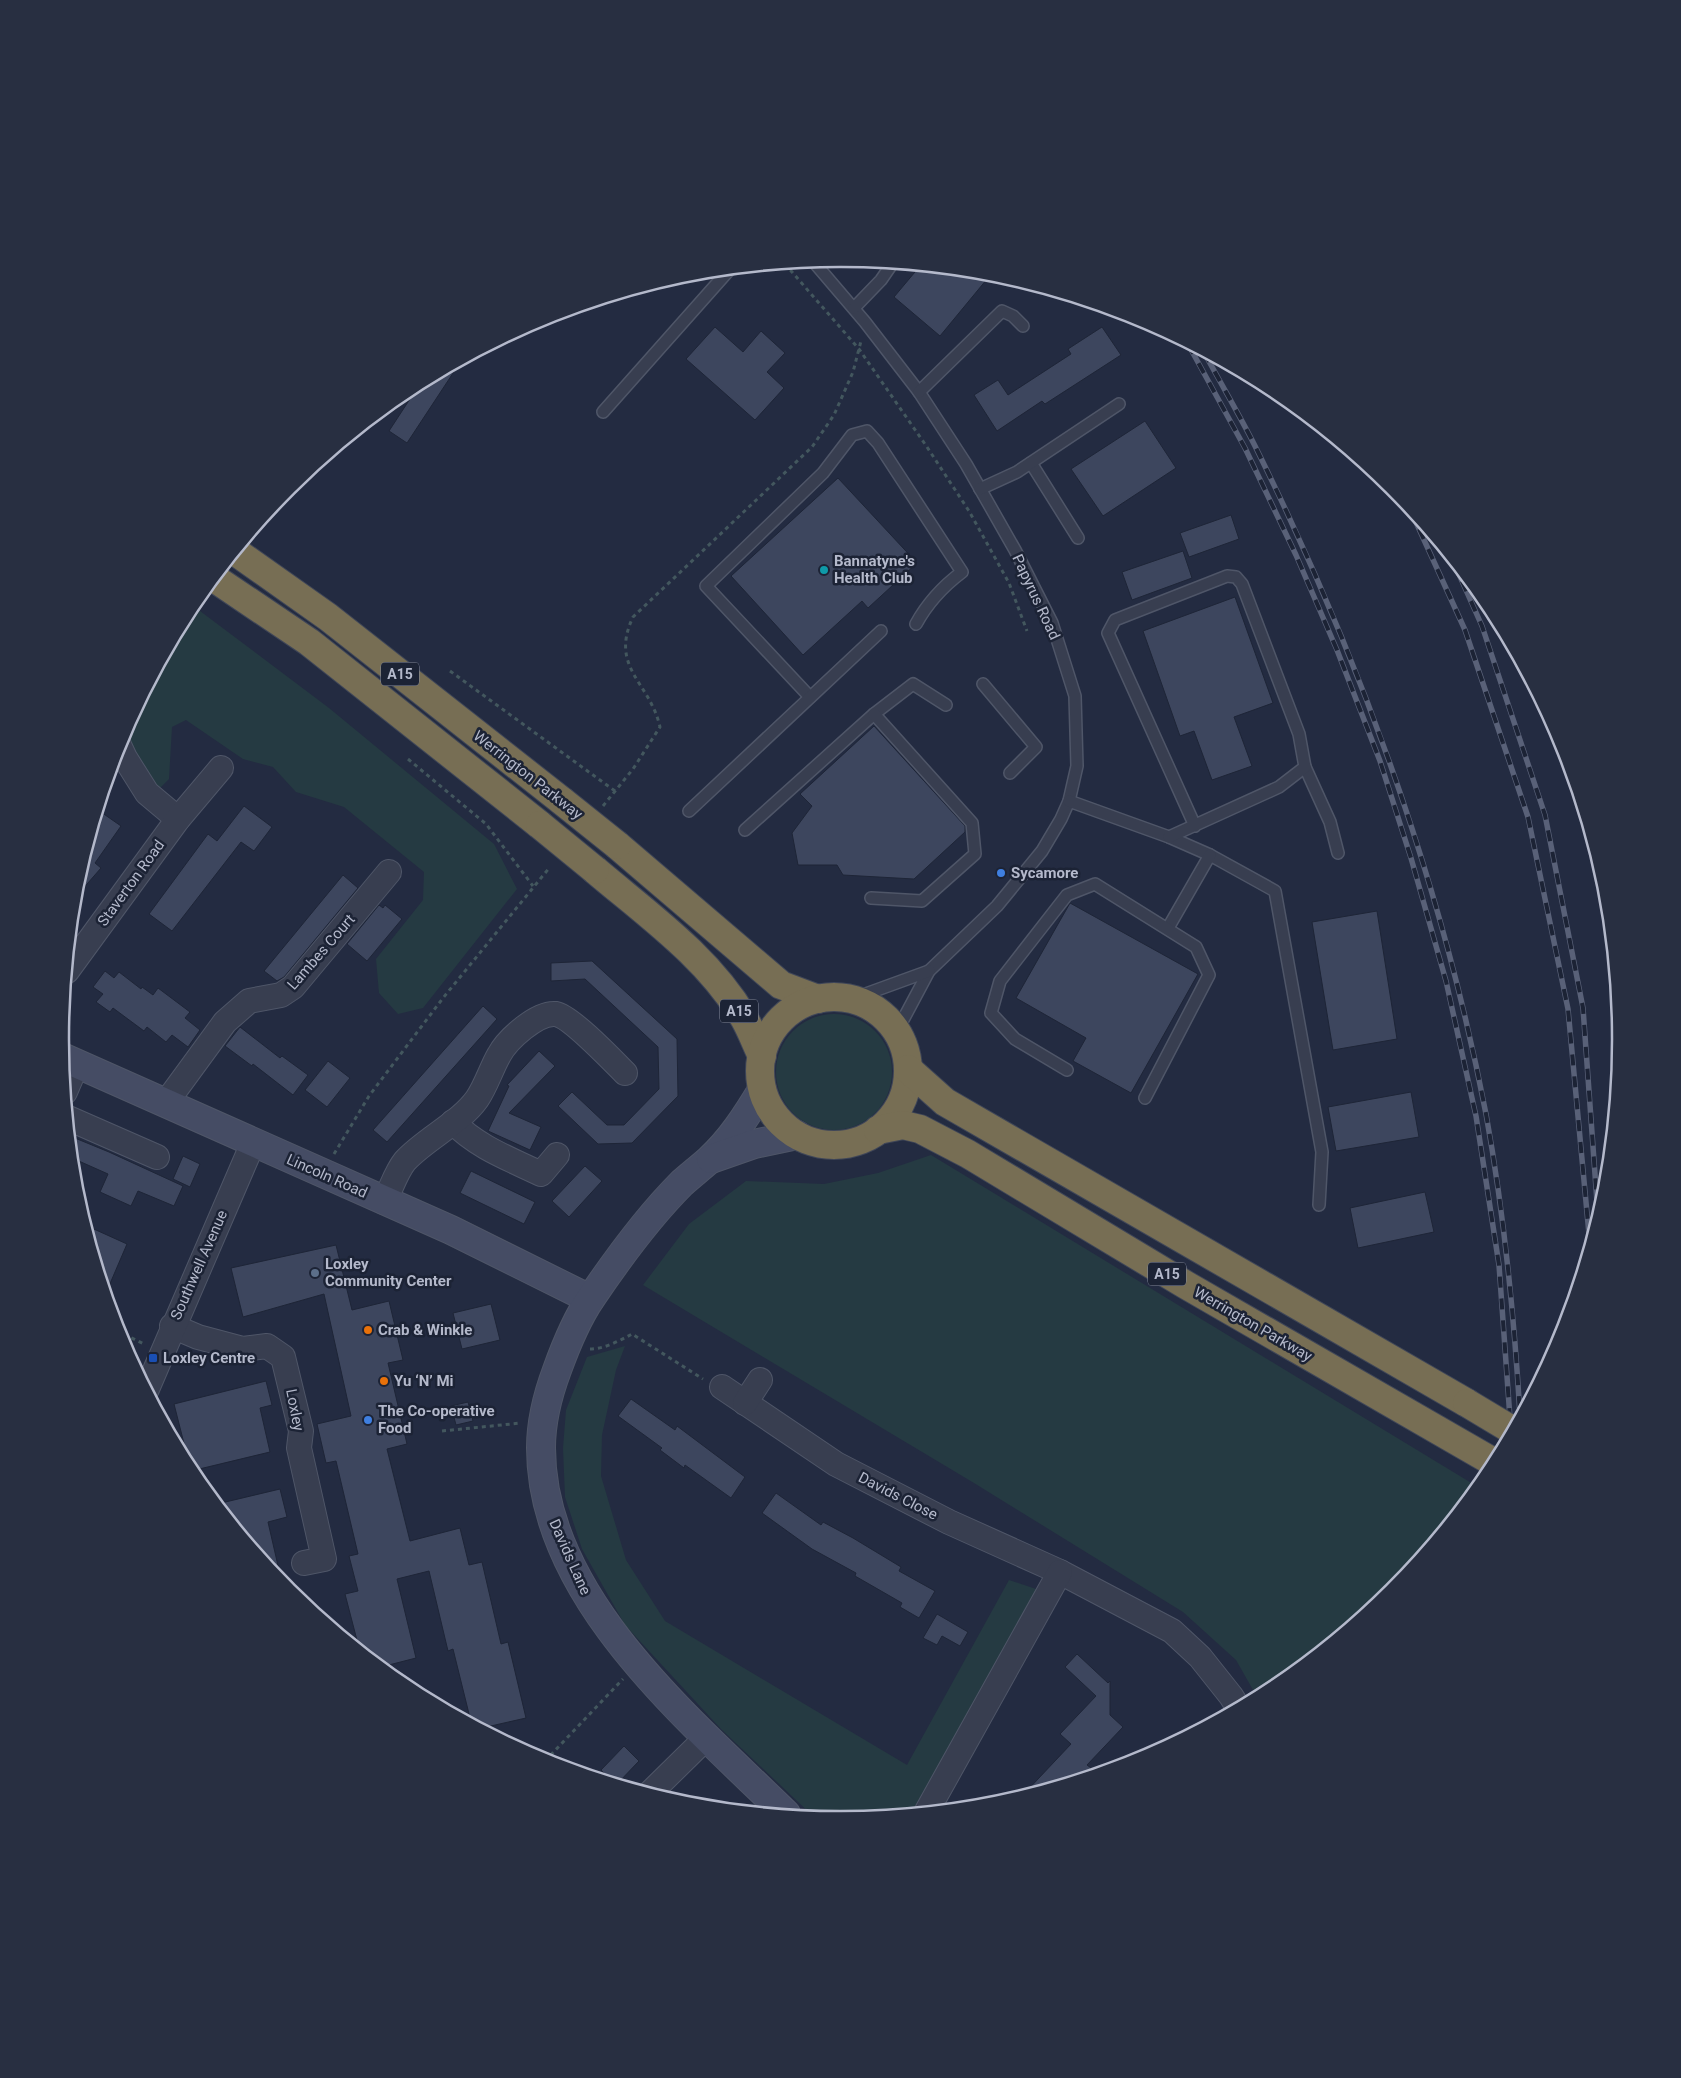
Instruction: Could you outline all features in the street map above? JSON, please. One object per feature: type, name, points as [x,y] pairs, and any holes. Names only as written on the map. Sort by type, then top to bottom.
[{"type":"highway","name":"Werrington Parkway","points":[[240,555],[328,617],[562,801],[617,845],[781,984],[818,999]]},
{"type":"highway","name":"Werrington Parkway","points":[[219,581],[309,642],[540,825],[690,950],[709,970],[743,1018],[762,1056]]},
{"type":"highway","points":[[835,997],[852,999],[870,1006],[885,1016],[897,1031],[903,1043],[908,1069],[907,1086],[901,1103],[891,1118],[878,1130],[860,1140],[839,1145],[817,1143],[797,1135],[782,1123],[770,1108],[762,1090],[760,1073],[762,1056],[769,1036],[781,1019],[798,1006],[818,999],[835,997]]},
{"type":"highway","name":"A15","points":[[908,1069],[945,1102],[1508,1427]]},
{"type":"highway","name":"Werrington Parkway","points":[[878,1130],[903,1125],[920,1129],[968,1154],[1186,1285],[1488,1459]]},
{"type":"street","points":[[123,754],[147,793],[178,820]]},
{"type":"street","name":"Staverton Road","points":[[72,964],[178,820],[221,768]]},
{"type":"street","name":"Lambes Court","points":[[165,1104],[225,1022],[249,1001],[281,995],[293,988],[389,872]]},
{"type":"street","points":[[384,1202],[403,1163],[424,1143],[453,1122],[476,1100],[500,1053],[520,1031],[540,1016],[555,1014],[568,1020],[625,1073]]},
{"type":"street","name":"Lincoln Road","points":[[70,1060],[384,1202],[451,1230],[590,1299]]},
{"type":"street","name":"Davids Lane","points":[[762,1090],[744,1121],[710,1159],[682,1183],[638,1233],[590,1299],[567,1341],[553,1382],[545,1411],[541,1447],[544,1483],[555,1531],[574,1573],[592,1606],[638,1666],[780,1808]]},
{"type":"street","points":[[73,1120],[157,1158]]},
{"type":"street","points":[[453,1122],[465,1135],[492,1151],[541,1174],[557,1155]]},
{"type":"street","name":"Davids Lane","points":[[710,1159],[754,1144],[797,1135]]},
{"type":"street","name":"Southwell Avenue","points":[[149,1383],[172,1326],[253,1143]]},
{"type":"street","name":"Loxley","points":[[172,1326],[198,1337],[243,1349],[267,1346],[283,1357],[301,1431],[299,1448],[324,1559],[304,1564]]},
{"type":"street","points":[[745,1403],[760,1380]]},
{"type":"street","name":"Davids Close","points":[[722,1387],[836,1464],[949,1522],[1060,1572],[1172,1631],[1200,1657],[1235,1702]]},
{"type":"street","points":[[930,1805],[1060,1572]]},
{"type":"street","points":[[656,1788],[707,1737]]},
{"type":"lane","name":"Papyrus Road","points":[[819,268],[854,308],[919,392],[980,489],[1015,550],[1052,623],[1075,696],[1077,766],[1069,801],[1042,851],[997,906],[929,971],[897,1031]]},
{"type":"lane","points":[[854,308],[881,280],[889,269]]},
{"type":"lane","points":[[603,412],[723,277]]},
{"type":"lane","points":[[919,392],[1002,311],[1013,316],[1023,326]]},
{"type":"lane","points":[[980,489],[1017,472],[1119,404]]},
{"type":"lane","points":[[810,697],[706,586],[823,473],[852,435],[867,431],[878,443],[962,572],[942,588],[926,607],[916,624]]},
{"type":"lane","points":[[1031,463],[1078,538]]},
{"type":"lane","points":[[1195,826],[1108,633],[1115,620],[1226,576],[1236,577],[1242,584],[1299,734],[1305,767],[1330,822],[1338,853]]},
{"type":"lane","points":[[689,811],[881,630]]},
{"type":"lane","points":[[745,830],[874,714],[913,684],[946,705]]},
{"type":"lane","points":[[983,684],[1036,747],[1010,773]]},
{"type":"lane","points":[[871,898],[922,901],[975,854],[972,823],[874,714]]},
{"type":"lane","points":[[1169,837],[1279,787],[1305,767]]},
{"type":"lane","points":[[1069,801],[1169,837],[1210,855],[1275,891],[1322,1152],[1319,1205]]},
{"type":"lane","points":[[1168,928],[1210,855]]},
{"type":"lane","points":[[1067,1070],[1016,1039],[991,1013],[1000,981],[1067,895],[1095,884],[1196,947],[1210,974],[1145,1098]]},
{"type":"lane","name":"Papyrus Road","points":[[852,999],[929,971]]},
{"type":"path","points":[[789,269],[858,349],[969,511],[1009,583],[1028,631]]},
{"type":"path","points":[[450,671],[616,791]]},
{"type":"path","points":[[408,759],[486,824],[533,886]]},
{"type":"path","points":[[329,1160],[369,1096],[443,998],[550,867]]},
{"type":"path","points":[[584,1348],[596,1349],[617,1342],[632,1334],[695,1376],[722,1387]]},
{"type":"path","points":[[128,1337],[151,1348]]},
{"type":"path","points":[[442,1431],[521,1423]]},
{"type":"path","points":[[551,1754],[622,1679],[638,1666]]},
{"type":"shaded area","points":[[199,610],[329,708],[494,844],[517,889],[423,1008],[398,1014],[379,993],[376,959],[423,900],[424,872],[344,807],[296,792],[273,767],[243,759],[186,720],[172,727],[169,779],[160,788],[139,772],[128,751],[127,744],[148,698],[172,653]]},
{"type":"shaded area","points":[[834,1014],[856,1019],[875,1031],[887,1050],[892,1072],[887,1094],[875,1113],[856,1125],[834,1130],[812,1125],[793,1113],[781,1094],[776,1072],[781,1050],[793,1031],[812,1019]]},
{"type":"shaded area","points":[[931,1155],[1471,1483],[1421,1548],[1386,1585],[1310,1651],[1253,1690],[1236,1660],[1183,1612],[974,1483],[643,1285],[689,1224],[746,1181],[824,1184],[878,1173]]},
{"type":"shaded area","points":[[625,1346],[616,1370],[602,1435],[601,1476],[626,1560],[665,1621],[907,1765],[1009,1580],[1039,1590],[915,1807],[840,1811],[806,1810],[721,1729],[625,1625],[582,1549],[565,1497],[563,1448],[566,1410],[587,1357]]},
{"type":"building","points":[[915,271],[985,281],[940,336],[894,297]]},
{"type":"building","points":[[715,327],[743,352],[761,331],[785,353],[767,372],[784,388],[755,420],[686,359]]},
{"type":"building","points":[[1102,327],[1121,355],[1045,404],[1042,401],[997,431],[974,395],[998,380],[1008,395],[1071,354],[1068,349]]},
{"type":"building","points":[[454,372],[407,443],[389,431],[410,398]]},
{"type":"building","points":[[1145,421],[1176,468],[1103,516],[1071,469]]},
{"type":"building","name":"Bannatyne's Health Club","points":[[838,478],[917,563],[868,608],[862,601],[803,655],[731,576]]},
{"type":"building","points":[[1231,515],[1239,539],[1189,557],[1180,533]]},
{"type":"building","points":[[1183,551],[1192,578],[1132,600],[1122,572]]},
{"type":"building","points":[[1235,597],[1273,703],[1234,717],[1252,766],[1212,780],[1194,731],[1180,736],[1143,631]]},
{"type":"building","points":[[874,726],[965,826],[965,832],[914,879],[843,875],[837,865],[798,865],[792,833],[812,806],[800,794]]},
{"type":"building","points":[[244,806],[272,827],[254,851],[241,842],[172,931],[149,914],[208,834],[217,841]]},
{"type":"building","points":[[103,813],[121,826],[95,863],[101,868],[84,887]]},
{"type":"building","points":[[343,875],[358,888],[284,977],[277,981],[264,971]]},
{"type":"building","points":[[1070,903],[1198,974],[1131,1093],[1073,1061],[1086,1038],[1016,998]]},
{"type":"building","points":[[379,905],[383,908],[385,905],[402,919],[367,961],[347,944]]},
{"type":"building","points":[[1377,911],[1397,1039],[1333,1050],[1312,922]]},
{"type":"building","points":[[592,961],[677,1039],[678,1096],[632,1143],[598,1144],[558,1106],[572,1092],[607,1125],[624,1125],[659,1089],[658,1047],[585,979],[551,981],[551,963]]},
{"type":"building","points":[[105,971],[114,978],[119,972],[141,989],[142,987],[153,995],[158,988],[190,1012],[185,1018],[200,1030],[188,1047],[172,1035],[166,1042],[147,1027],[144,1031],[113,1008],[110,1012],[96,1002],[103,994],[93,987]]},
{"type":"building","points":[[483,1006],[497,1019],[387,1142],[373,1130]]},
{"type":"building","points":[[240,1027],[280,1058],[282,1056],[308,1075],[293,1095],[253,1064],[252,1066],[225,1046]]},
{"type":"building","points":[[539,1051],[555,1066],[509,1113],[541,1127],[530,1150],[488,1131],[509,1086],[507,1085]]},
{"type":"building","points":[[328,1061],[350,1078],[327,1107],[305,1090]]},
{"type":"building","points":[[1411,1092],[1419,1137],[1336,1151],[1328,1107]]},
{"type":"building","points":[[75,1138],[183,1186],[174,1206],[138,1191],[131,1206],[100,1192],[108,1174],[79,1161]]},
{"type":"building","points":[[183,1156],[200,1164],[190,1187],[173,1179]]},
{"type":"building","points":[[585,1166],[602,1181],[569,1217],[552,1201]]},
{"type":"building","points":[[471,1171],[535,1202],[524,1224],[460,1193]]},
{"type":"building","points":[[1425,1192],[1434,1232],[1358,1248],[1350,1208]]},
{"type":"building","points":[[93,1228],[127,1244],[109,1285]]},
{"type":"building","points":[[336,1245],[352,1310],[389,1301],[403,1360],[388,1363],[407,1444],[387,1449],[410,1541],[460,1528],[469,1565],[482,1562],[501,1644],[508,1642],[526,1718],[490,1726],[469,1715],[453,1649],[448,1651],[429,1571],[397,1579],[416,1658],[390,1665],[357,1639],[345,1594],[358,1591],[349,1556],[358,1554],[336,1461],[326,1463],[317,1424],[351,1416],[324,1294],[243,1317],[231,1268]]},
{"type":"building","points":[[491,1304],[500,1340],[462,1349],[453,1313]]},
{"type":"building","points":[[266,1381],[272,1405],[260,1408],[270,1452],[200,1469],[184,1445],[174,1404]]},
{"type":"building","points":[[631,1399],[675,1430],[677,1426],[745,1477],[731,1498],[685,1465],[684,1468],[660,1450],[662,1448],[618,1416]]},
{"type":"building","points":[[468,1402],[473,1421],[456,1425],[451,1406]]},
{"type":"building","points":[[280,1489],[287,1517],[268,1522],[278,1567],[260,1548],[223,1502]]},
{"type":"building","points":[[776,1493],[821,1525],[823,1522],[853,1538],[901,1567],[899,1571],[935,1591],[919,1618],[900,1607],[902,1603],[855,1576],[856,1573],[812,1549],[762,1513]]},
{"type":"building","points":[[937,1614],[968,1632],[960,1646],[942,1636],[937,1645],[923,1638]]},
{"type":"building","points":[[1077,1654],[1108,1683],[1110,1681],[1110,1715],[1123,1727],[1087,1765],[1091,1768],[1089,1770],[1031,1786],[1071,1744],[1060,1734],[1096,1696],[1065,1667]]},
{"type":"building","points":[[624,1746],[639,1761],[622,1779],[605,1774],[601,1770]]},
{"type":"railway","points":[[1193,353],[1245,448],[1296,555],[1337,650],[1380,761],[1411,858],[1446,981],[1476,1116],[1499,1265],[1510,1423]]},
{"type":"railway","points":[[1210,362],[1255,446],[1329,607],[1393,772],[1421,856],[1446,941],[1486,1114],[1508,1264],[1519,1406]]},
{"type":"railway","points":[[1418,527],[1465,630],[1528,817],[1568,1009],[1588,1228]]},
{"type":"railway","points":[[1463,583],[1482,626],[1545,815],[1583,1008],[1596,1193]]},
{"type":"place","name":"Bannatyne's Health Club","points":[[824,570]]},
{"type":"place","name":"Sycamore","points":[[1001,873]]},
{"type":"place","name":"Loxley Community Center","points":[[315,1273]]},
{"type":"place","name":"Crab & Winkle","points":[[368,1330]]},
{"type":"place","name":"Loxley Centre","points":[[153,1358]]},
{"type":"place","name":"Yu ‘N’ Mi","points":[[384,1381]]},
{"type":"place","name":"The Co-operative Food","points":[[368,1420]]}]
